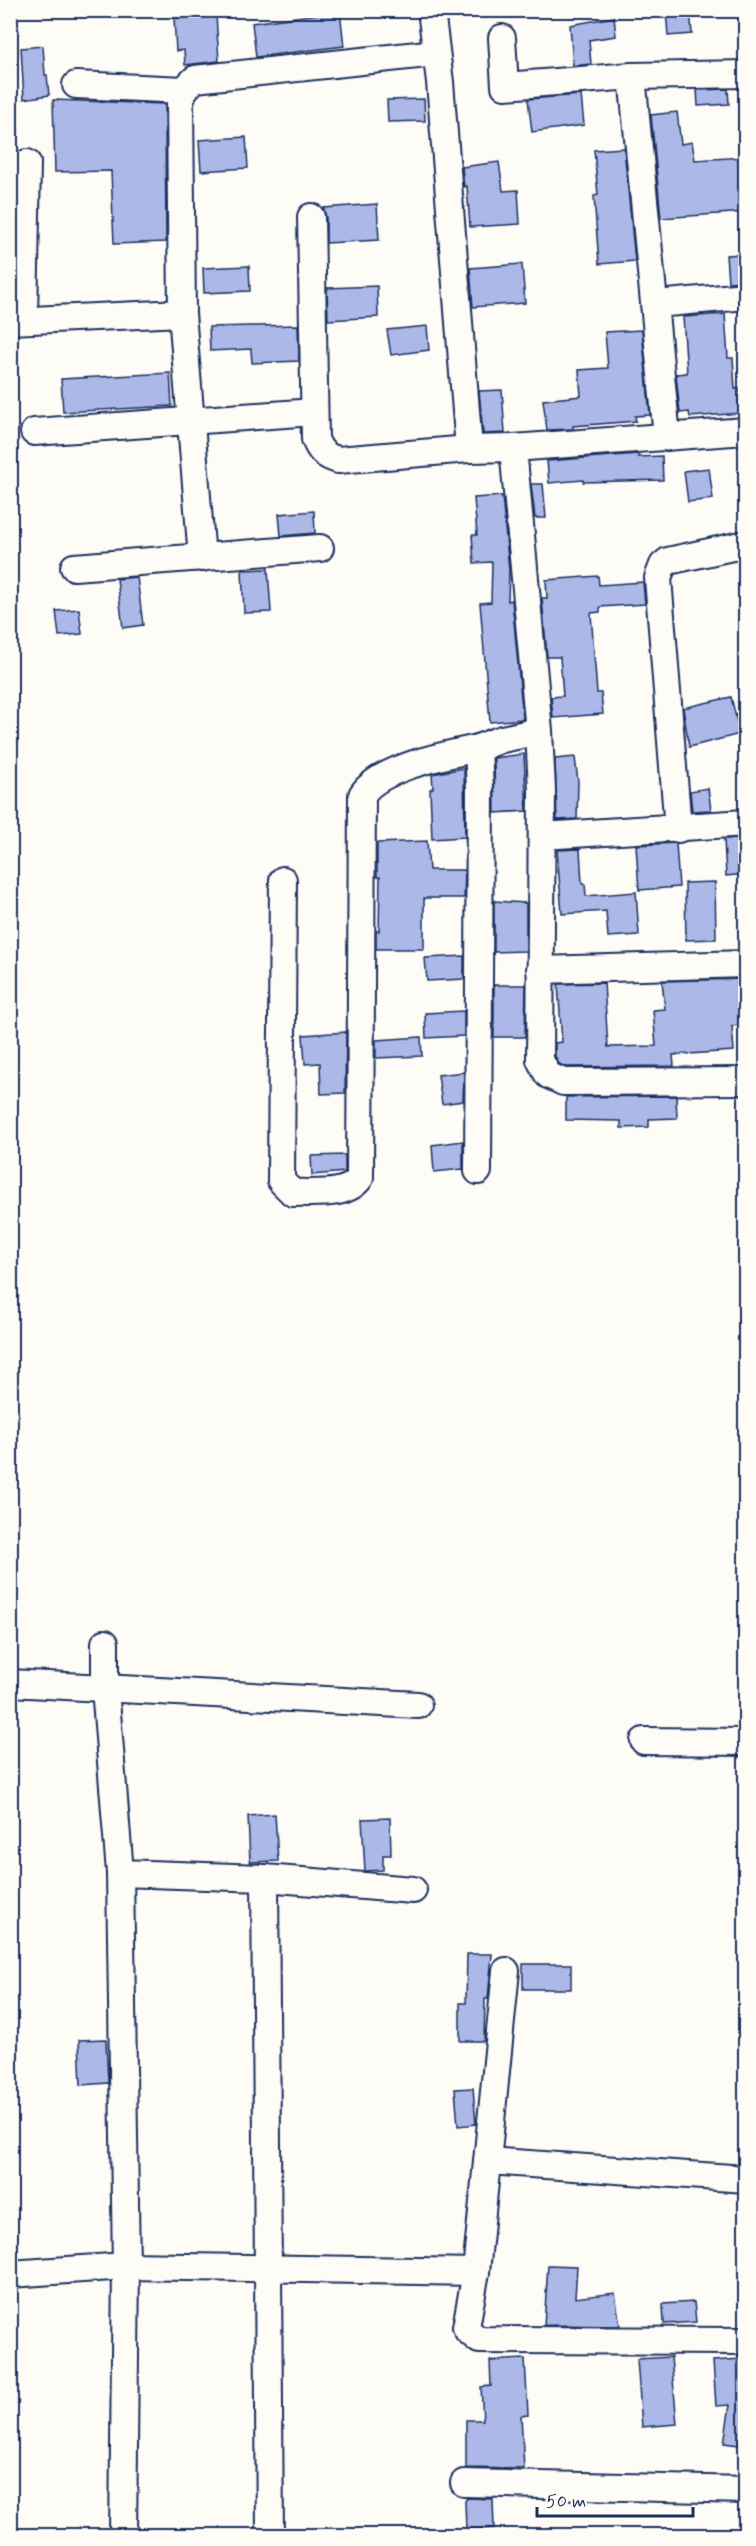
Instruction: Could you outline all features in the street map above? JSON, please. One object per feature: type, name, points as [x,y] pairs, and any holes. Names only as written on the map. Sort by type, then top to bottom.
[{"type":"street","points":[[431,10],[469,449]]},
{"type":"street","points":[[502,38],[505,86],[632,76],[746,75]]},
{"type":"street","points":[[202,558],[182,313],[180,102],[184,90],[195,79],[436,53]]},
{"type":"street","points":[[632,76],[656,304],[667,437]]},
{"type":"street","points":[[76,85],[184,90]]},
{"type":"street","points":[[27,163],[17,320],[182,313]]},
{"type":"street","points":[[311,217],[315,439],[320,450],[327,457],[338,460],[746,431]]},
{"type":"street","points":[[656,304],[746,296]]},
{"type":"street","points":[[34,432],[314,412]]},
{"type":"street","points":[[513,448],[539,731],[542,790],[540,1060],[548,1075],[563,1082],[746,1081]]},
{"type":"street","points":[[678,829],[658,578],[663,565],[668,561],[746,544]]},
{"type":"street","points":[[74,567],[320,548]]},
{"type":"street","points":[[283,880],[281,1181],[293,1193],[345,1190],[354,1186],[360,1178],[362,795],[373,782],[425,759],[478,748],[502,738],[539,731]]},
{"type":"street","points":[[478,748],[480,789],[478,1171]]},
{"type":"street","points":[[542,836],[746,823]]},
{"type":"street","points":[[540,970],[746,964]]},
{"type":"street","points":[[105,1643],[105,1688],[120,1873],[126,2266],[123,2535]]},
{"type":"street","points":[[10,1683],[418,1706]]},
{"type":"street","points":[[644,1741],[746,1742]]},
{"type":"street","points":[[120,1873],[266,1878],[413,1890]]},
{"type":"street","points":[[266,1878],[270,2535]]},
{"type":"street","points":[[506,1971],[476,2272],[466,2327],[468,2331],[479,2340],[746,2341]]},
{"type":"street","points":[[487,2161],[746,2179]]},
{"type":"street","points":[[10,2274],[126,2266],[476,2272]]},
{"type":"street","points":[[465,2483],[746,2490]]},
{"type":"building","points":[[666,10],[690,10],[692,34],[668,36]]},
{"type":"building","points":[[340,11],[344,46],[256,57],[252,23]]},
{"type":"building","points":[[216,15],[219,61],[185,65],[184,50],[176,51],[174,18]]},
{"type":"building","points":[[614,17],[616,36],[589,40],[591,64],[573,66],[570,25]]},
{"type":"building","points":[[43,46],[49,95],[24,99],[21,48]]},
{"type":"building","points":[[728,89],[729,104],[698,106],[697,90]]},
{"type":"building","points":[[581,95],[584,125],[532,132],[528,99]]},
{"type":"building","points":[[424,99],[425,121],[388,122],[387,100]]},
{"type":"building","points":[[53,100],[165,104],[166,242],[114,244],[111,171],[55,172]]},
{"type":"building","points":[[677,112],[681,144],[692,142],[695,160],[746,157],[746,212],[661,218],[651,115]]},
{"type":"building","points":[[246,137],[248,168],[201,171],[199,140]]},
{"type":"building","points":[[624,148],[635,261],[599,264],[594,196],[598,195],[594,150]]},
{"type":"building","points":[[499,162],[503,191],[518,190],[520,224],[470,227],[467,186],[464,187],[462,167]]},
{"type":"building","points":[[377,204],[379,240],[326,243],[326,217],[323,208]]},
{"type":"building","points":[[746,254],[746,281],[728,282],[726,255]]},
{"type":"building","points":[[522,264],[525,303],[473,307],[470,268]]},
{"type":"building","points":[[249,266],[250,291],[204,293],[203,268]]},
{"type":"building","points":[[377,286],[378,317],[328,320],[327,288]]},
{"type":"building","points":[[725,314],[728,358],[733,358],[735,389],[740,388],[742,413],[690,417],[689,412],[680,413],[676,374],[687,373],[683,317]]},
{"type":"building","points":[[298,325],[299,361],[252,363],[251,349],[210,351],[209,327]]},
{"type":"building","points":[[427,326],[429,350],[391,355],[387,330]]},
{"type":"building","points":[[642,330],[650,415],[635,416],[636,421],[547,430],[543,400],[581,396],[579,370],[608,368],[605,332]]},
{"type":"building","points":[[170,373],[172,406],[63,412],[61,379]]},
{"type":"building","points":[[502,390],[505,433],[483,434],[479,391]]},
{"type":"building","points":[[638,454],[638,457],[662,456],[663,480],[583,482],[583,480],[549,483],[547,461]]},
{"type":"building","points":[[709,468],[713,499],[688,502],[684,471]]},
{"type":"building","points":[[531,484],[543,484],[546,518],[535,518]]},
{"type":"building","points":[[502,496],[509,570],[508,601],[512,600],[523,719],[490,722],[480,603],[491,602],[492,562],[474,563],[472,535],[477,535],[474,498]]},
{"type":"building","points":[[314,511],[315,533],[281,536],[279,514]]},
{"type":"building","points":[[268,569],[271,612],[244,613],[242,570]]},
{"type":"building","points":[[598,576],[599,585],[643,582],[645,604],[600,607],[600,612],[591,613],[597,693],[601,693],[603,714],[553,718],[551,697],[563,696],[560,657],[547,657],[542,598],[547,598],[546,580]]},
{"type":"building","points":[[137,577],[143,625],[123,628],[117,579]]},
{"type":"building","points":[[79,609],[82,634],[59,636],[56,611]]},
{"type":"building","points":[[731,697],[740,734],[689,747],[683,708]]},
{"type":"building","points":[[524,754],[527,811],[495,813],[494,758]]},
{"type":"building","points":[[575,757],[578,782],[577,819],[557,820],[555,759]]},
{"type":"building","points":[[464,768],[465,837],[432,839],[430,789],[433,788],[432,774]]},
{"type":"building","points":[[708,788],[711,810],[692,811],[690,791]]},
{"type":"building","points":[[746,838],[746,874],[726,876],[724,839]]},
{"type":"building","points":[[427,841],[429,870],[465,870],[464,898],[424,898],[424,949],[376,949],[376,931],[379,931],[380,877],[377,877],[377,843]]},
{"type":"building","points":[[676,843],[679,887],[639,890],[636,845]]},
{"type":"building","points":[[580,849],[582,884],[585,884],[586,896],[636,892],[639,935],[608,937],[606,911],[562,914],[557,850]]},
{"type":"building","points":[[715,882],[716,939],[686,940],[685,883]]},
{"type":"building","points":[[494,901],[526,903],[526,951],[494,952]]},
{"type":"building","points":[[464,956],[464,979],[427,981],[425,958]]},
{"type":"building","points":[[746,979],[746,1024],[732,1026],[734,1051],[673,1055],[674,1066],[566,1067],[559,1064],[555,1056],[555,1043],[562,1042],[558,984],[604,983],[608,1047],[656,1046],[653,1010],[665,1009],[662,981]]},
{"type":"building","points":[[494,985],[526,985],[525,1037],[494,1037]]},
{"type":"building","points":[[464,1011],[464,1036],[426,1038],[425,1013]]},
{"type":"building","points":[[346,1032],[345,1093],[321,1094],[320,1063],[305,1064],[303,1035]]},
{"type":"building","points":[[421,1037],[422,1056],[376,1058],[376,1040]]},
{"type":"building","points":[[464,1072],[463,1101],[442,1104],[438,1075]]},
{"type":"building","points":[[676,1096],[677,1118],[649,1119],[649,1127],[621,1128],[621,1121],[566,1120],[566,1097]]},
{"type":"building","points":[[463,1141],[463,1169],[434,1172],[432,1145]]},
{"type":"building","points":[[345,1155],[345,1172],[312,1175],[311,1156]]},
{"type":"building","points":[[275,1814],[278,1861],[250,1862],[248,1816]]},
{"type":"building","points":[[390,1818],[391,1855],[383,1855],[383,1870],[365,1871],[362,1819]]},
{"type":"building","points":[[467,1954],[492,1954],[488,1999],[485,1999],[484,2041],[460,2041],[460,2003],[466,2003]]},
{"type":"building","points":[[523,1964],[571,1964],[571,1989],[523,1989]]},
{"type":"building","points":[[106,2039],[108,2083],[81,2085],[79,2040]]},
{"type":"building","points":[[473,2088],[476,2124],[458,2126],[455,2089]]},
{"type":"building","points":[[548,2265],[577,2266],[575,2298],[615,2293],[620,2326],[544,2325]]},
{"type":"building","points":[[694,2302],[696,2322],[664,2324],[663,2304]]},
{"type":"building","points":[[671,2357],[677,2424],[642,2427],[637,2359]]},
{"type":"building","points":[[525,2359],[528,2415],[521,2416],[524,2469],[466,2468],[466,2420],[483,2420],[481,2387],[491,2386],[490,2361]]},
{"type":"building","points":[[741,2359],[746,2446],[724,2443],[730,2405],[716,2406],[713,2361]]},
{"type":"building","points":[[467,2498],[493,2499],[494,2528],[466,2530],[465,2501]]}]
